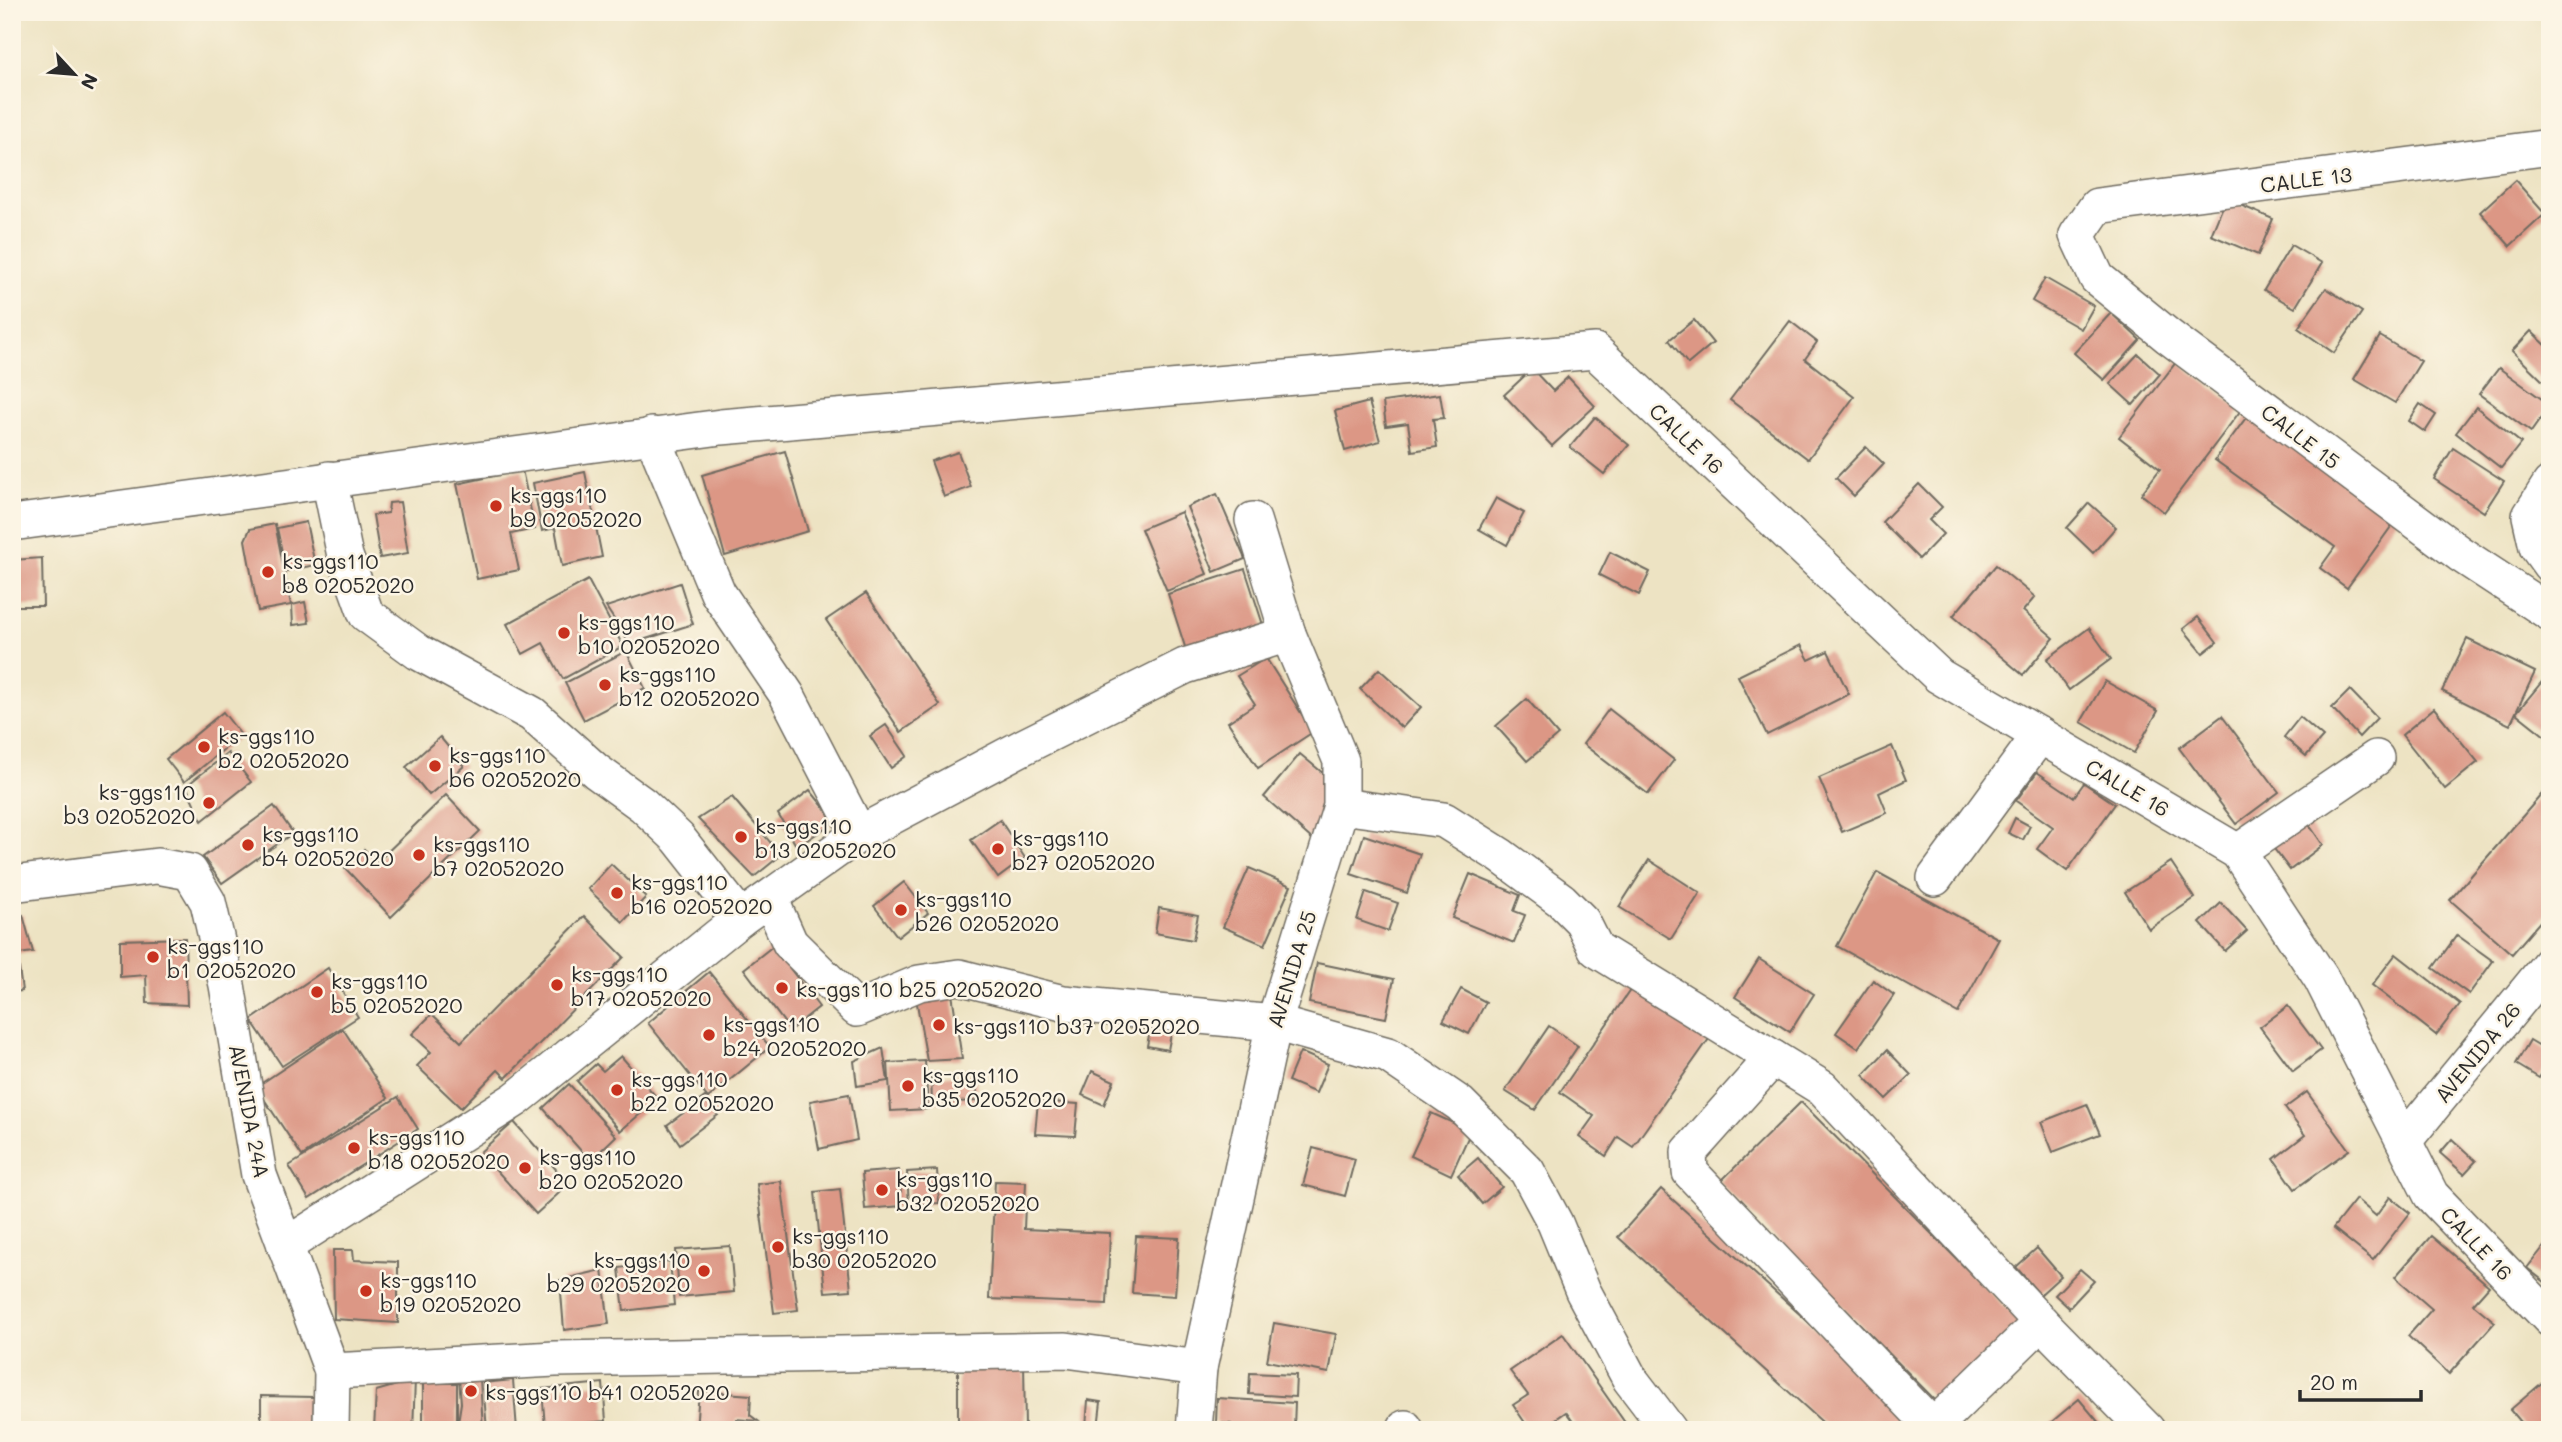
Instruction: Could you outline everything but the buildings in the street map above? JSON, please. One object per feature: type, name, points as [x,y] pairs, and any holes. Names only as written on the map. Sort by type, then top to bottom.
[{"type":"street","name":"CALLE 13","points":[[2077,234],[2097,206],[2550,147]]},
{"type":"street","name":"CALLE 15","points":[[2077,234],[2097,278],[2168,337],[2460,554],[2550,613]]},
{"type":"street","name":"CALLE 16","points":[[652,435],[1595,351],[1939,676],[2238,852],[2321,978],[2431,1195],[2550,1319]]},
{"type":"street","points":[[12,523],[652,435],[718,593],[787,695],[859,834]]},
{"type":"street","points":[[329,479],[345,556],[366,614],[418,652],[532,714],[596,771],[643,805],[678,838],[740,918]]},
{"type":"street","points":[[2550,484],[2530,516],[2537,547],[2550,565]]},
{"type":"street","name":"AVENIDA 25","points":[[1194,1430],[1199,1368],[1274,1023],[1341,806],[1341,761],[1288,634],[1253,520]]},
{"type":"street","points":[[285,1245],[516,1099],[740,918],[859,834],[1023,747],[1185,666],[1288,634]]},
{"type":"street","points":[[1935,878],[2040,735]]},
{"type":"street","points":[[2238,852],[2376,758]]},
{"type":"street","points":[[1341,806],[1444,820],[1501,856],[1561,900],[1582,921],[1596,948],[1822,1088],[2041,1322],[2147,1430]]},
{"type":"street","name":"AVENIDA 24A","points":[[12,884],[157,866],[190,873],[208,902],[227,985],[259,1175],[332,1371],[331,1430]]},
{"type":"street","points":[[770,898],[790,943],[857,1009],[919,982],[959,976],[1063,1003],[1274,1023],[1388,1055],[1460,1104],[1527,1171],[1555,1223],[1583,1291],[1630,1379],[1669,1430]]},
{"type":"street","name":"AVENIDA 26","points":[[2404,1141],[2550,963]]},
{"type":"street","points":[[1773,1058],[1689,1152],[1690,1172],[1933,1427],[2041,1322]]},
{"type":"street","points":[[332,1371],[555,1359],[1066,1350],[1199,1368]]},
{"type":"place","name":"ks-ggs110 b9 02052020","points":[[496,506]]},
{"type":"place","name":"ks-ggs110 b8 02052020","points":[[268,572]]},
{"type":"place","name":"ks-ggs110 b10 02052020","points":[[564,633]]},
{"type":"place","name":"ks-ggs110 b12 02052020","points":[[605,685]]},
{"type":"place","name":"ks-ggs110 b2 02052020","points":[[204,747]]},
{"type":"place","name":"ks-ggs110 b6 02052020","points":[[435,766]]},
{"type":"place","name":"ks-ggs110 b3 02052020","points":[[209,803]]},
{"type":"place","name":"ks-ggs110 b13 02052020","points":[[741,837]]},
{"type":"place","name":"ks-ggs110 b4 02052020","points":[[248,845]]},
{"type":"place","name":"ks-ggs110 b27 02052020","points":[[998,849]]},
{"type":"place","name":"ks-ggs110 b7 02052020","points":[[419,855]]},
{"type":"place","name":"ks-ggs110 b16 02052020","points":[[617,893]]},
{"type":"place","name":"ks-ggs110 b26 02052020","points":[[901,910]]},
{"type":"place","name":"ks-ggs110 b1 02052020","points":[[153,957]]},
{"type":"place","name":"ks-ggs110 b17 02052020","points":[[557,985]]},
{"type":"place","name":"ks-ggs110 b25 02052020","points":[[782,988]]},
{"type":"place","name":"ks-ggs110 b5 02052020","points":[[317,992]]},
{"type":"place","name":"ks-ggs110 b37 02052020","points":[[939,1025]]},
{"type":"place","name":"ks-ggs110 b24 02052020","points":[[709,1035]]},
{"type":"place","name":"ks-ggs110 b35 02052020","points":[[908,1086]]},
{"type":"place","name":"ks-ggs110 b22 02052020","points":[[617,1090]]},
{"type":"place","name":"ks-ggs110 b18 02052020","points":[[354,1148]]},
{"type":"place","name":"ks-ggs110 b20 02052020","points":[[525,1168]]},
{"type":"place","name":"ks-ggs110 b32 02052020","points":[[882,1190]]},
{"type":"place","name":"ks-ggs110 b30 02052020","points":[[778,1247]]},
{"type":"place","name":"ks-ggs110 b29 02052020","points":[[704,1271]]},
{"type":"place","name":"ks-ggs110 b19 02052020","points":[[366,1291]]},
{"type":"place","name":"ks-ggs110 b41 02052020","points":[[471,1391]]}]
